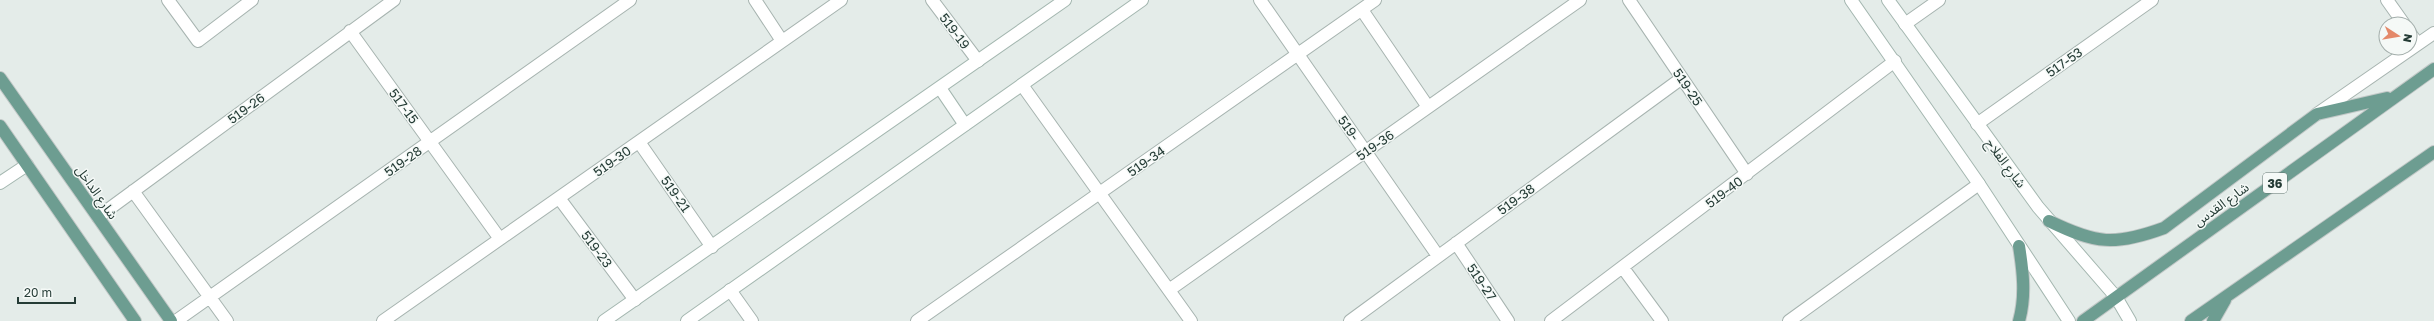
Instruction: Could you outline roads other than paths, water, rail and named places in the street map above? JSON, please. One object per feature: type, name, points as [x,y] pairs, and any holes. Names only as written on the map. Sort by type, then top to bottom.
[{"type":"main road","name":"شارع القدس","points":[[2083,321],[2434,69]]},
{"type":"main road","name":"شارع الداخل","points":[[0,78],[171,321]]},
{"type":"main road","points":[[2049,221],[2073,232],[2096,239],[2111,240],[2136,238],[2164,228],[2316,114],[2393,97]]},
{"type":"main road","points":[[0,126],[136,321]]},
{"type":"main road","points":[[2191,321],[2434,152]]},
{"type":"main road","points":[[2019,246],[2023,274],[2023,306],[2019,321]]},
{"type":"main road","points":[[2213,321],[2227,297]]},
{"type":"street","points":[[168,0],[198,41],[252,0]]},
{"type":"street","name":"519-26","points":[[98,217],[394,0]]},
{"type":"street","name":"519-28","points":[[176,321],[630,0]]},
{"type":"street","points":[[755,0],[782,41]]},
{"type":"street","name":"519-30","points":[[383,321],[841,0]]},
{"type":"street","name":"519-19","points":[[932,0],[978,61]]},
{"type":"street","points":[[604,321],[1065,0]]},
{"type":"street","points":[[686,321],[1142,0]]},
{"type":"street","name":"519-","points":[[1260,0],[1438,256]]},
{"type":"street","name":"519-34","points":[[916,321],[1375,0]]},
{"type":"street","name":"519-36","points":[[1169,290],[1580,0]]},
{"type":"street","name":"519-25","points":[[1629,0],[1747,174]]},
{"type":"street","points":[[1851,0],[1979,184],[2068,321]]},
{"type":"street","name":"شارع الفلاح","points":[[1888,0],[2049,221],[2116,297],[2130,321]]},
{"type":"street","points":[[1905,24],[1939,0]]},
{"type":"street","name":"517-53","points":[[1977,124],[2152,0]]},
{"type":"street","points":[[2387,0],[2398,16]]},
{"type":"street","points":[[1362,10],[1428,107]]},
{"type":"street","name":"517-15","points":[[350,31],[500,239]]},
{"type":"street","points":[[2418,44],[2434,33]]},
{"type":"street","points":[[2316,114],[2401,56]]},
{"type":"street","name":"519-40","points":[[1552,321],[1894,61]]},
{"type":"street","name":"519-38","points":[[1350,321],[1682,78]]},
{"type":"street","points":[[1022,85],[1101,192],[1190,321]]},
{"type":"street","points":[[940,88],[965,125]]},
{"type":"street","name":"519-21","points":[[640,142],[712,247]]},
{"type":"street","points":[[0,183],[27,165]]},
{"type":"street","points":[[1789,321],[1979,184]]},
{"type":"street","points":[[133,191],[226,321]]},
{"type":"street","name":"519-23","points":[[560,198],[635,300]]},
{"type":"street","name":"519-27","points":[[1456,243],[1508,321]]},
{"type":"street","points":[[1623,268],[1662,321]]},
{"type":"street","points":[[730,290],[752,321]]}]
